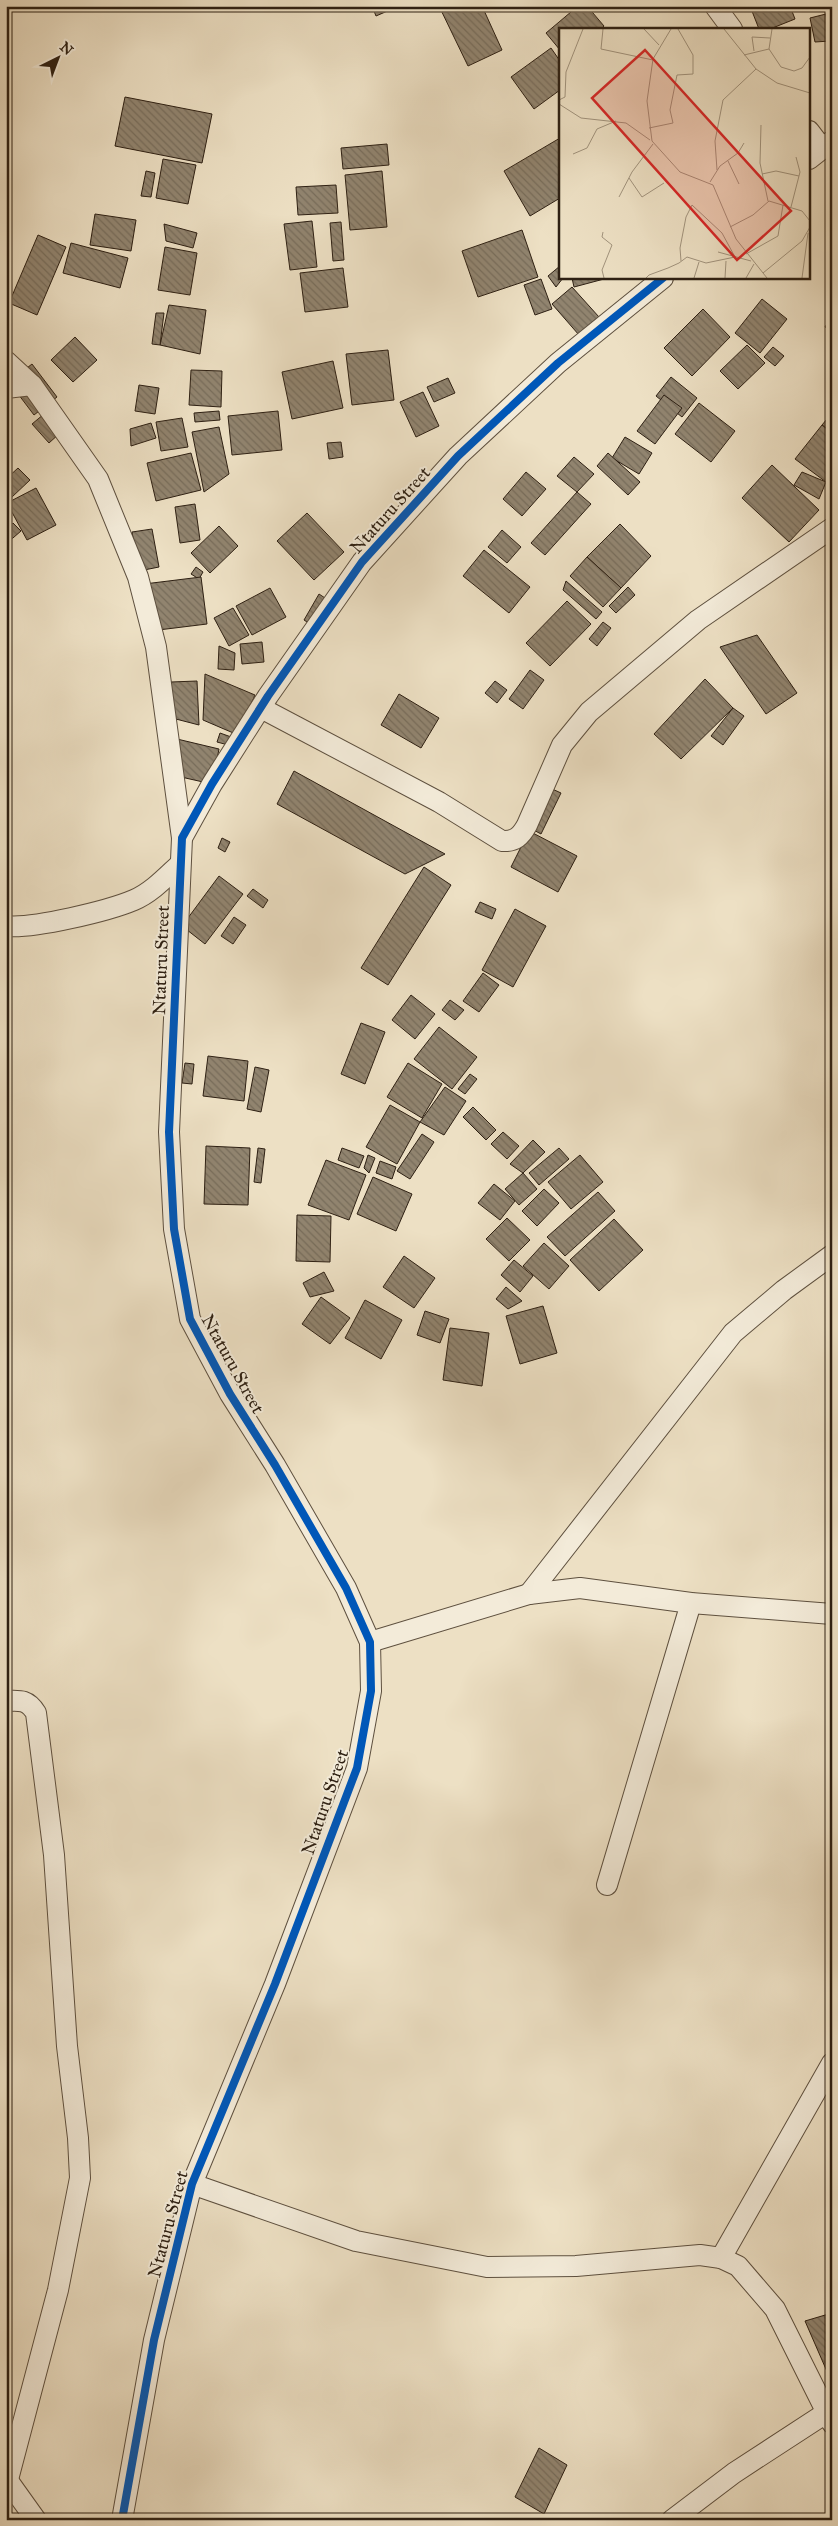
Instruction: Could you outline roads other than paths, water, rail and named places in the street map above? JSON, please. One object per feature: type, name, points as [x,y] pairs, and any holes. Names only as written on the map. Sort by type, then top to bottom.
[{"type":"street","points":[[715,6],[731,28]]},
{"type":"street","points":[[810,132],[821,149]]},
{"type":"street","name":"Ntaturu Street","points":[[122,2520],[154,2340],[192,2184],[275,1984],[356,1768],[370,1691],[370,1642],[346,1588],[275,1465],[230,1394],[190,1319],[174,1229],[169,1132],[179,865],[182,838],[212,784],[261,708],[362,562],[458,456],[558,363],[663,279]]},
{"type":"street","points":[[6,361],[32,385],[98,478],[138,576],[156,647],[182,838]]},
{"type":"street","points":[[6,388],[32,385]]},
{"type":"street","points":[[261,708],[439,802],[502,841],[513,840],[522,832],[526,825],[562,745],[588,712],[698,620],[832,528]]},
{"type":"street","points":[[6,926],[72,917],[135,900],[179,865]]},
{"type":"street","points":[[529,1594],[734,1333],[784,1290],[832,1254]]},
{"type":"street","points":[[370,1642],[529,1594],[580,1588],[691,1603],[832,1614]]},
{"type":"street","points":[[608,1885],[691,1603]]},
{"type":"street","points":[[6,1700],[21,1700],[30,1704],[36,1713],[54,1855],[66,2046],[78,2138],[80,2178],[58,2290],[7,2482],[36,2520]]},
{"type":"street","points":[[721,2258],[832,2063]]},
{"type":"street","points":[[192,2184],[356,2241],[487,2268],[576,2266],[700,2255],[721,2258],[738,2266],[775,2309],[829,2418],[734,2473],[672,2520]]}]
